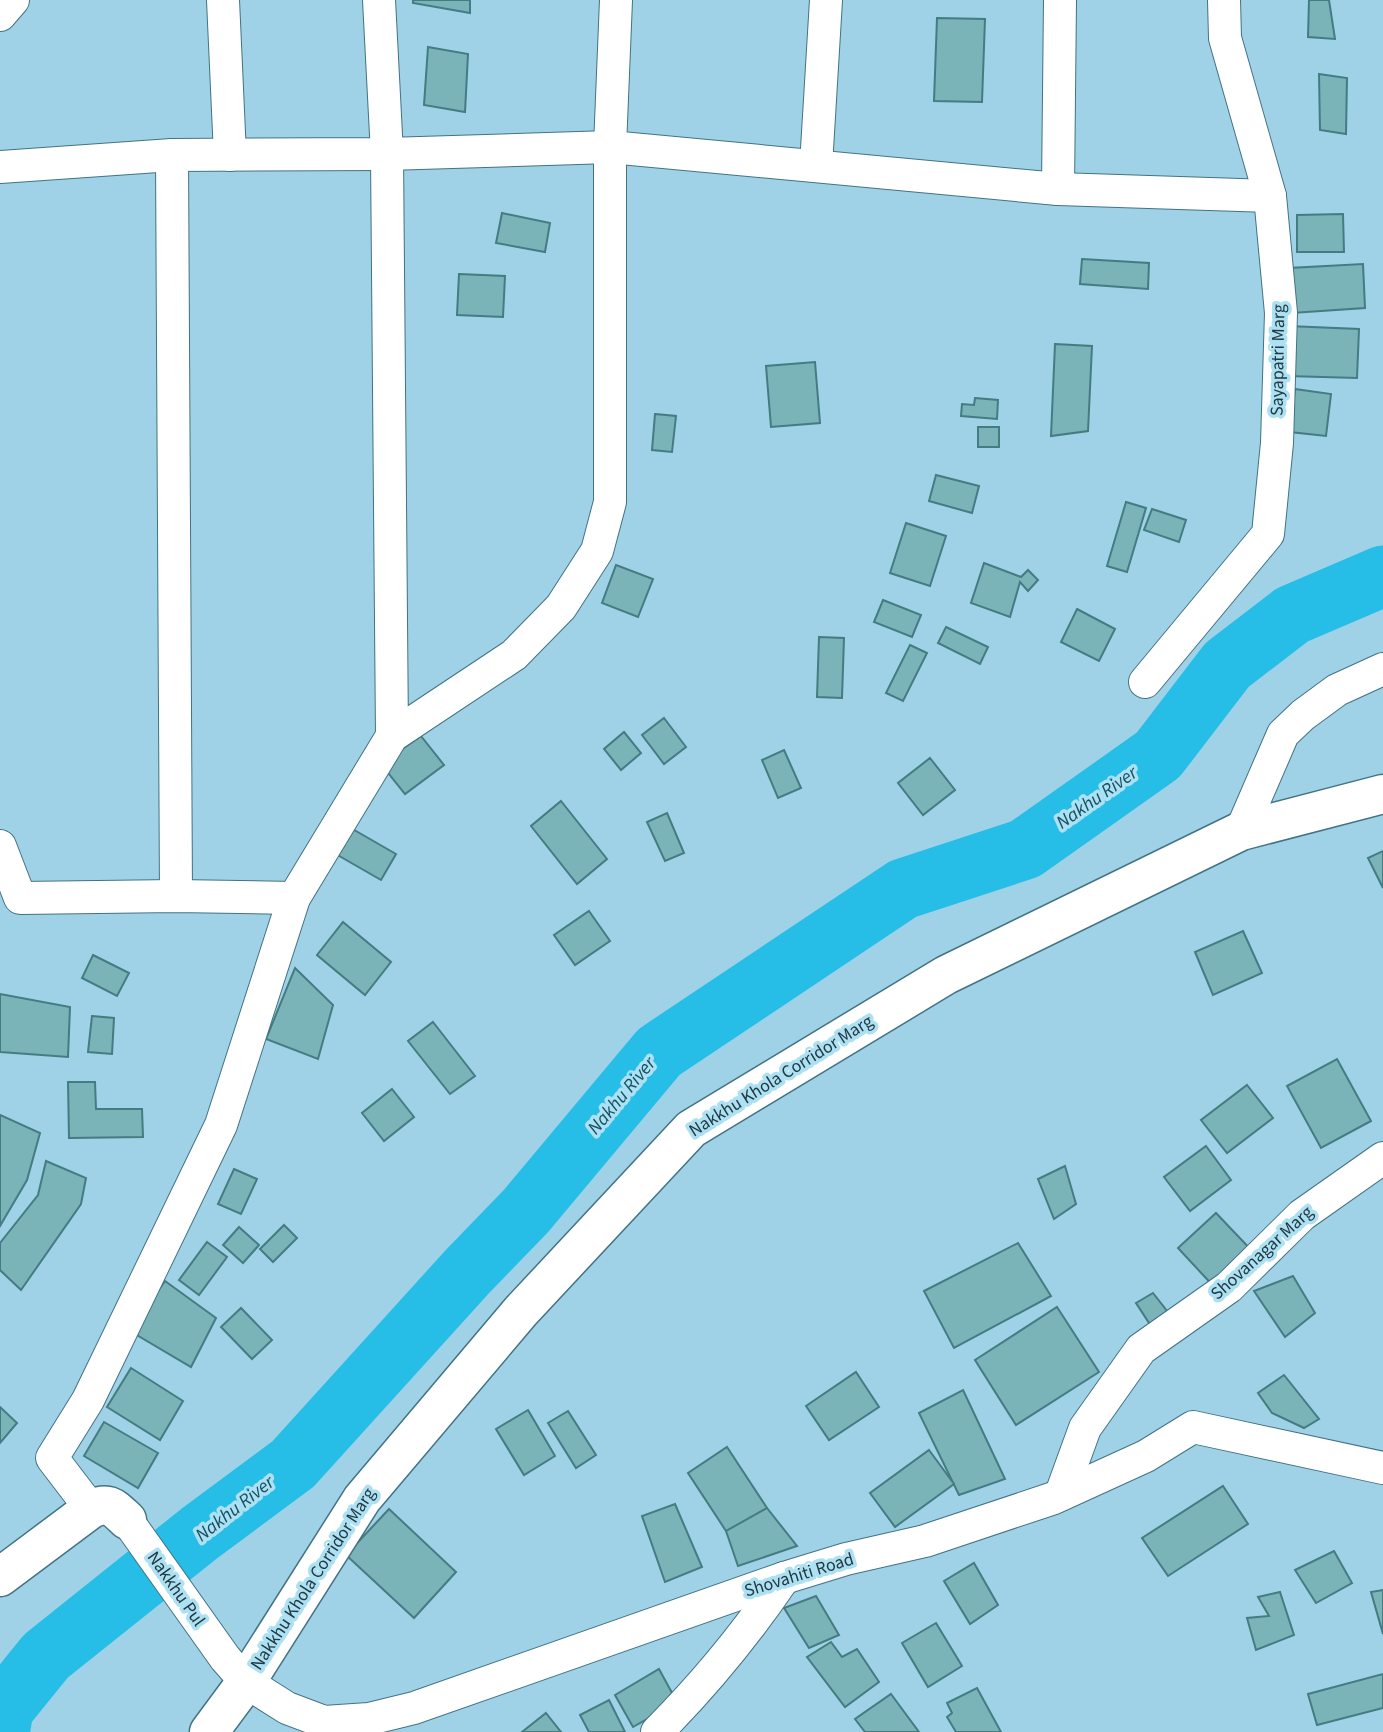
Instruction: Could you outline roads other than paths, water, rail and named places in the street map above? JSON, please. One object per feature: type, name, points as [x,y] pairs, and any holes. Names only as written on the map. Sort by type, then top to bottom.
[{"type":"street","points":[[0,15],[13,0]]},
{"type":"street","points":[[223,0],[230,155]]},
{"type":"street","points":[[379,0],[387,154],[392,736]]},
{"type":"street","points":[[91,1508],[68,1482],[52,1458],[88,1400],[221,1125],[294,898],[392,736],[514,655],[561,607],[597,551],[610,502],[610,147],[616,0]]},
{"type":"street","points":[[816,166],[826,0]]},
{"type":"street","points":[[1058,189],[1060,0]]},
{"type":"street","name":"Sayapatri Marg","points":[[1146,682],[1268,534],[1277,443],[1281,313],[1270,196],[1224,38],[1224,0]]},
{"type":"street","points":[[0,167],[172,155],[387,154],[610,147],[1058,189],[1270,196]]},
{"type":"street","points":[[172,155],[176,896]]},
{"type":"street","points":[[1241,831],[1283,734],[1337,690],[1383,669]]},
{"type":"street","name":"Nakkhu Khola Corridor Marg","points":[[209,1732],[236,1670],[362,1499],[520,1311],[691,1129],[946,975],[1241,831],[1383,794]]},
{"type":"street","points":[[0,846],[20,898],[294,898]]},
{"type":"street","name":"Shovanagar Marg","points":[[1061,1494],[1085,1428],[1141,1349],[1229,1287],[1302,1214],[1383,1158]]},
{"type":"street","name":"Shovahiti Road","points":[[236,1670],[287,1707],[324,1721],[369,1719],[414,1708],[784,1578],[846,1559],[925,1541],[1061,1494],[1146,1456],[1193,1427],[1383,1468]]},
{"type":"street","points":[[0,1577],[91,1508],[103,1504],[112,1506],[127,1520]]},
{"type":"street","name":"Nakkhu Pul","points":[[127,1520],[236,1670]]},
{"type":"street","points":[[657,1732],[696,1693],[749,1629],[784,1578]]},
{"type":"waterway","name":"Nakhu River","points":[[0,1728],[3,1709],[46,1656],[200,1533],[293,1464],[526,1211],[659,1052],[903,889],[1025,849],[1158,755],[1227,665],[1292,615],[1383,576]]}]
